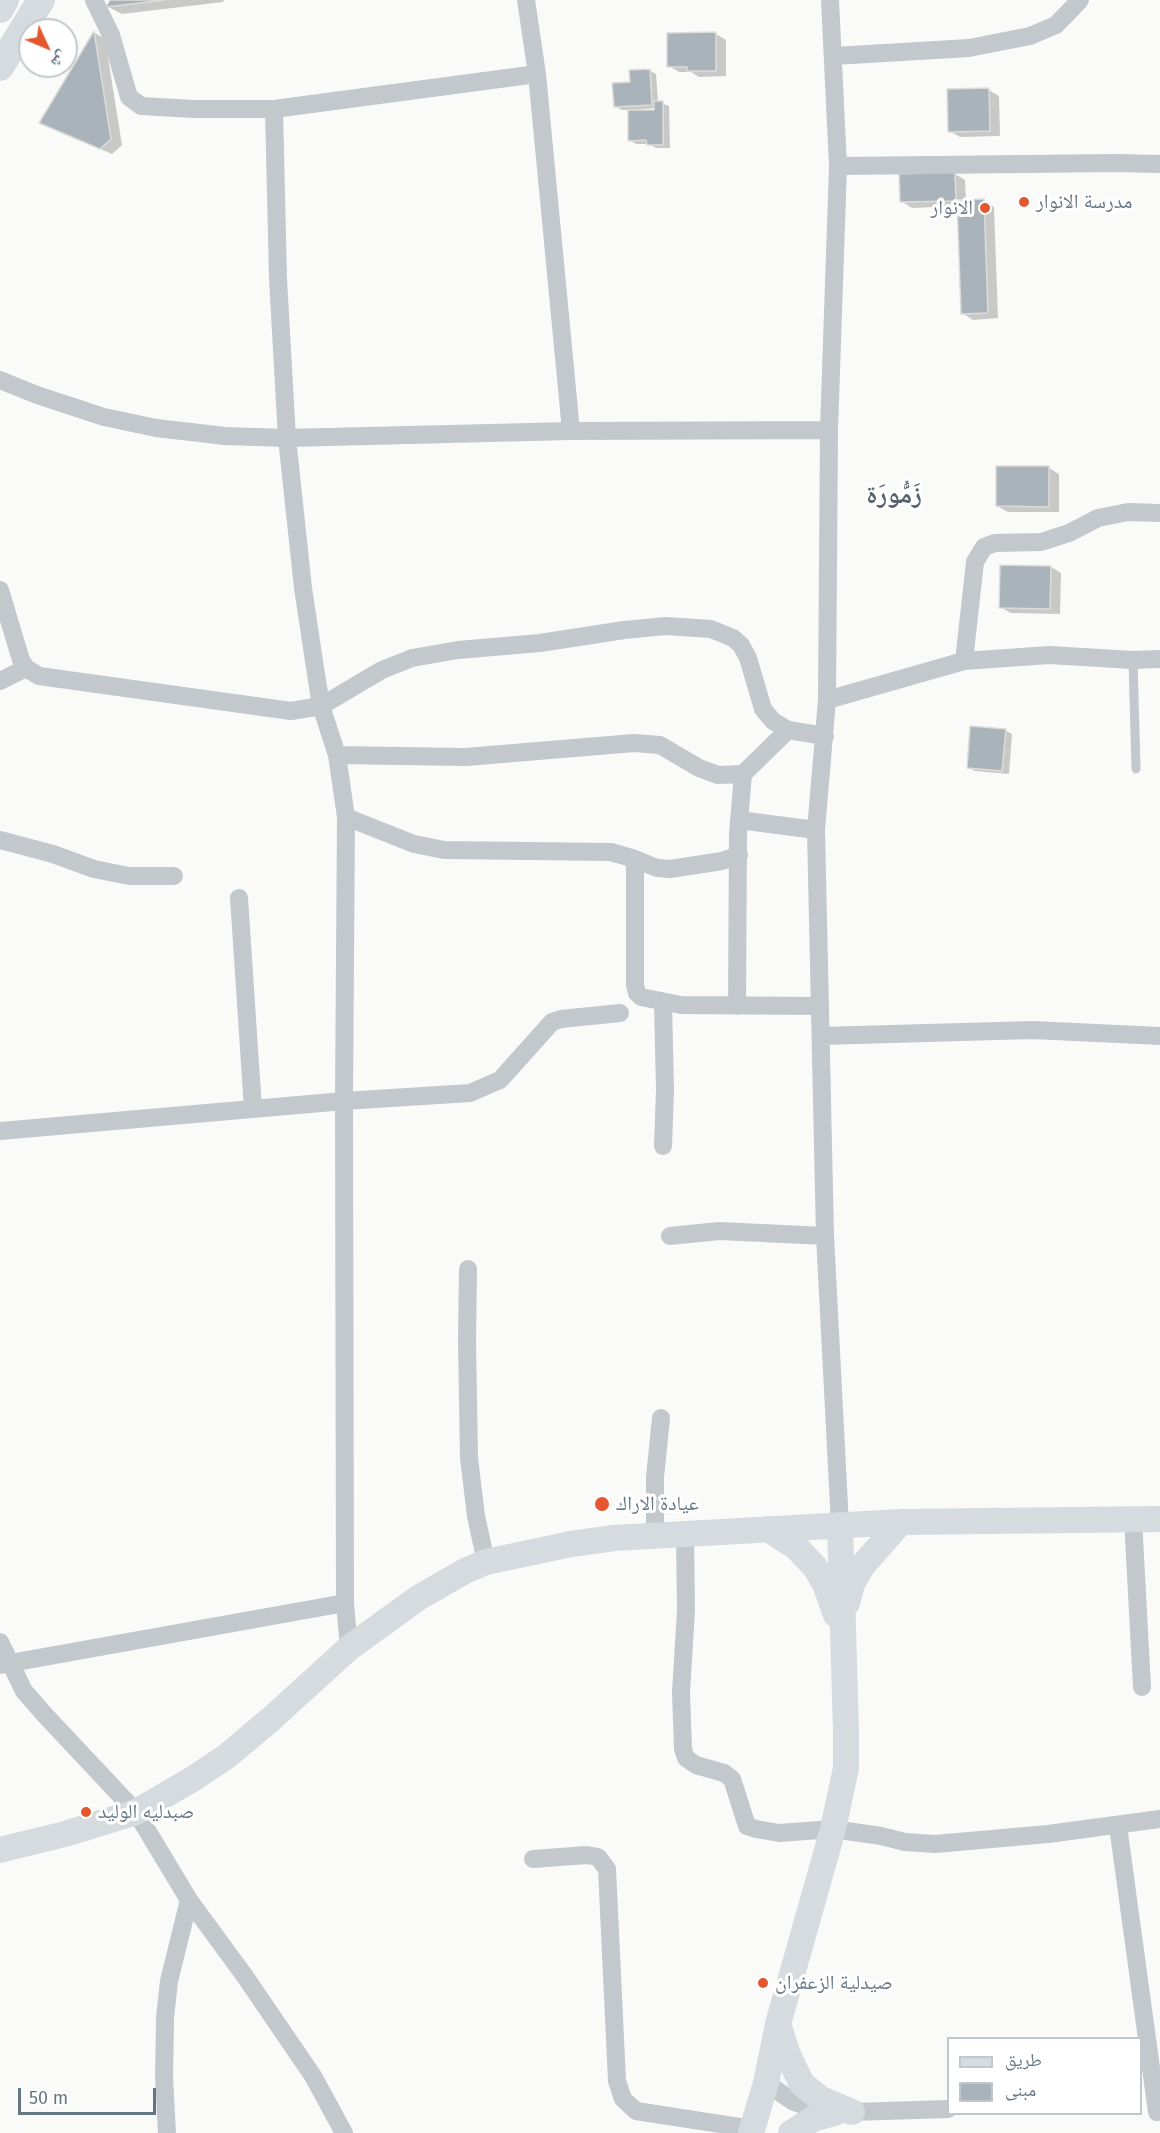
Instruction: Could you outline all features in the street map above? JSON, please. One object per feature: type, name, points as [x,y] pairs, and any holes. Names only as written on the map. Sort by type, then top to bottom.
[{"type":"main road","points":[[0,9],[5,0]]},
{"type":"main road","points":[[0,67],[41,0]]},
{"type":"street","points":[[94,0],[111,35],[129,97],[135,104],[141,106],[274,110],[537,74]]},
{"type":"street","points":[[526,0],[537,74],[571,431]]},
{"type":"street","points":[[533,1859],[587,1855],[598,1857],[607,1869],[617,2081],[623,2099],[636,2111],[752,2131],[766,2084],[778,2024],[834,1829],[846,1768],[840,1526],[825,1236],[816,830],[827,700],[829,430],[838,165],[830,0]]},
{"type":"street","points":[[834,56],[969,48],[1030,36],[1056,25],[1080,0]]},
{"type":"street","points":[[274,110],[278,279],[287,438],[303,588],[321,706],[337,755],[346,817],[344,841],[345,1603],[349,1648]]},
{"type":"street","points":[[838,165],[1160,164]]},
{"type":"street","points":[[0,380],[104,417],[156,428],[225,436],[287,438],[571,431],[829,430]]},
{"type":"street","points":[[964,661],[975,562],[984,548],[995,543],[1041,542],[1069,534],[1098,518],[1128,512],[1160,513]]},
{"type":"street","points":[[0,590],[17,648],[26,668],[39,676],[284,710],[321,706],[382,670],[412,658],[458,650],[540,643],[666,626],[711,629],[733,638],[741,645],[748,658],[763,709],[773,721],[788,730],[825,736]]},
{"type":"street","points":[[827,700],[964,661],[1050,655],[1133,660],[1160,659]]},
{"type":"street","points":[[0,681],[26,668]]},
{"type":"street","points":[[736,1006],[739,820],[743,774],[788,730]]},
{"type":"street","points":[[337,755],[466,757],[634,743],[660,745],[699,768],[718,775],[743,774]]},
{"type":"street","points":[[346,817],[414,844],[444,850],[611,852],[657,868],[670,869],[722,861],[739,855]]},
{"type":"street","points":[[739,820],[816,830]]},
{"type":"street","points":[[0,840],[53,854],[106,872],[129,876],[174,876]]},
{"type":"street","points":[[635,859],[635,985],[641,997],[681,1005],[820,1006]]},
{"type":"street","points":[[239,898],[253,1109]]},
{"type":"street","points":[[663,1002],[665,1089],[663,1146]]},
{"type":"street","points":[[0,1131],[344,1101],[470,1094],[500,1080],[552,1022],[620,1013]]},
{"type":"street","points":[[821,1036],[1033,1030],[1160,1036]]},
{"type":"street","points":[[670,1236],[719,1231],[825,1236]]},
{"type":"street","points":[[468,1269],[469,1458],[476,1516],[486,1562]]},
{"type":"street","points":[[655,1537],[655,1477],[661,1418]]},
{"type":"street","points":[[1133,1519],[1142,1687]]},
{"type":"street","points":[[0,1850],[65,1834],[136,1812],[226,1756],[271,1719],[349,1648],[418,1598],[465,1571],[486,1562],[570,1544],[614,1538],[901,1522],[1160,1519]]},
{"type":"street","points":[[843,1628],[852,1584],[863,1565],[901,1522]]},
{"type":"street","points":[[768,1529],[797,1548],[815,1567],[825,1584],[843,1628]]},
{"type":"street","points":[[685,1534],[686,1610],[681,1692],[683,1749],[686,1758],[696,1765],[724,1773],[732,1779],[747,1826],[779,1833],[834,1829],[935,1845],[1118,1826],[1160,1819]]},
{"type":"street","points":[[5,1665],[345,1603]]},
{"type":"street","points":[[0,1642],[5,1665],[24,1691],[136,1812],[189,1900],[313,2076],[344,2133]]},
{"type":"street","points":[[1118,1826],[1152,2112]]},
{"type":"street","points":[[166,2133],[164,2077],[168,1990],[176,1947],[189,1900]]},
{"type":"street","points":[[778,2024],[788,2055],[802,2084],[821,2099],[845,2112]]},
{"type":"street","points":[[766,2084],[794,2102],[815,2109],[845,2112],[947,2109]]},
{"type":"street","points":[[790,2133],[813,2119],[845,2112]]},
{"type":"lane","points":[[1133,660],[1136,770]]},
{"type":"building","points":[[110,0],[165,0],[106,7]]},
{"type":"building","points":[[94,31],[111,139],[100,149],[39,123],[66,78],[78,78],[78,58]]},
{"type":"building","points":[[716,32],[716,71],[687,71],[687,67],[667,67],[667,33]]},
{"type":"building","points":[[650,69],[652,105],[614,107],[612,83],[630,82],[629,70]]},
{"type":"building","points":[[989,88],[990,131],[948,132],[947,89]]},
{"type":"building","points":[[654,101],[663,101],[663,145],[647,145],[646,140],[628,141],[628,110],[654,110]]},
{"type":"building","points":[[955,172],[956,201],[900,202],[899,174]]},
{"type":"building","points":[[984,199],[988,313],[961,314],[957,200]]},
{"type":"building","points":[[996,466],[1049,466],[1049,507],[996,506]]},
{"type":"building","points":[[1000,565],[1051,566],[1050,609],[999,608]]},
{"type":"building","points":[[970,726],[1006,729],[1002,771],[967,768]]},
{"type":"place","name":"مدرسة الانوار","points":[[1024,202]]},
{"type":"place","name":"الانوار","points":[[985,208]]},
{"type":"place","name":"عيادة الاراك","points":[[602,1504]]},
{"type":"place","name":"صبدليه الوليد","points":[[86,1812]]},
{"type":"place","name":"صيدلية الزعفران","points":[[763,1983]]},
{"type":"district","name":"زَمُّورَة","points":[[894,496]]}]
